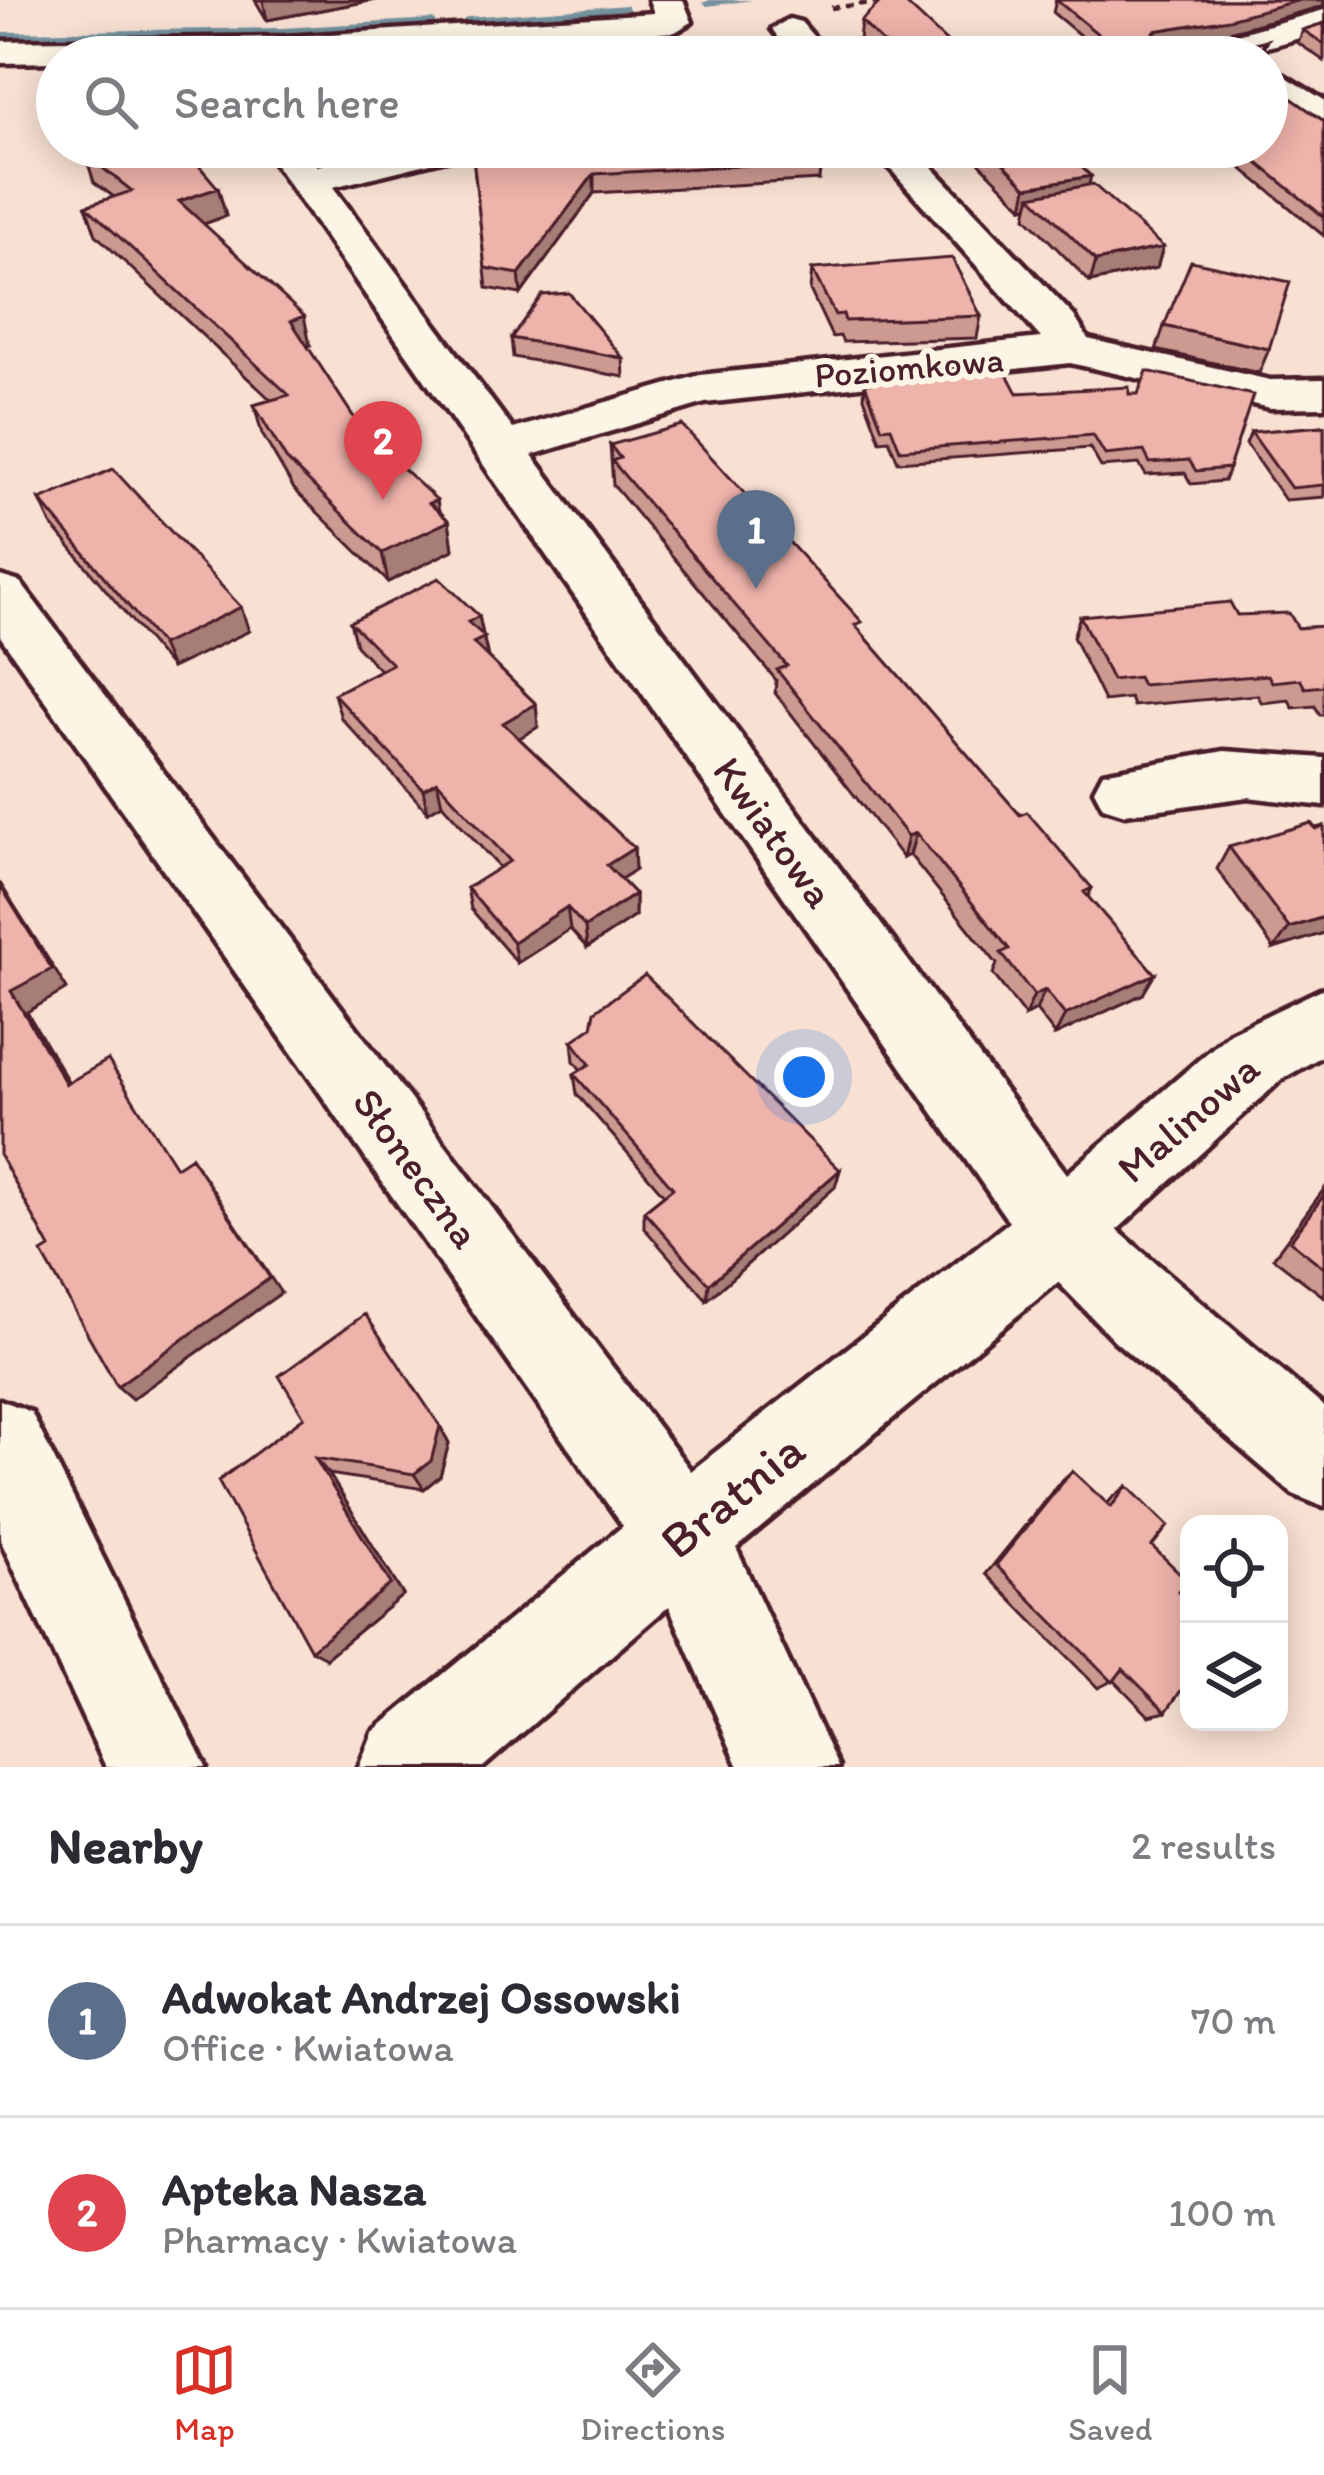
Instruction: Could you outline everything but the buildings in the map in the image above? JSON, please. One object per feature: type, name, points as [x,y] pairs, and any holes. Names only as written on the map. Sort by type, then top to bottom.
[{"type":"street","points":[[410,36],[670,11]]},
{"type":"street","points":[[1280,36],[1324,20]]},
{"type":"street","points":[[789,29],[795,36]]},
{"type":"street","points":[[0,52],[36,52]]},
{"type":"street","points":[[1288,91],[1324,118]]},
{"type":"street","name":"Kwiatowa","points":[[298,168],[1061,1230],[1144,1312],[1324,1463]]},
{"type":"street","points":[[911,168],[1058,326],[1070,350]]},
{"type":"street","name":"Poziomkowa","points":[[497,449],[700,389],[1070,350],[1270,394],[1324,393]]},
{"type":"street","name":"Słoneczna","points":[[0,595],[683,1534],[789,1767]]},
{"type":"street","points":[[1125,790],[1207,774],[1269,770],[1324,782]]},
{"type":"street","name":"Malinowa","points":[[1061,1230],[1256,1056],[1324,1019]]},
{"type":"street","name":"Bratnia","points":[[408,1767],[683,1534],[1061,1230]]},
{"type":"street","points":[[0,1443],[157,1767]]},
{"type":"waterway","points":[[707,3],[748,0]]},
{"type":"waterway","points":[[468,20],[627,8]]},
{"type":"waterway","points":[[0,35],[283,31],[432,22]]},
{"type":"place","name":"Apteka Nasza","points":[[383,500]]},
{"type":"place","name":"Adwokat Andrzej Ossowski","points":[[756,589]]}]
